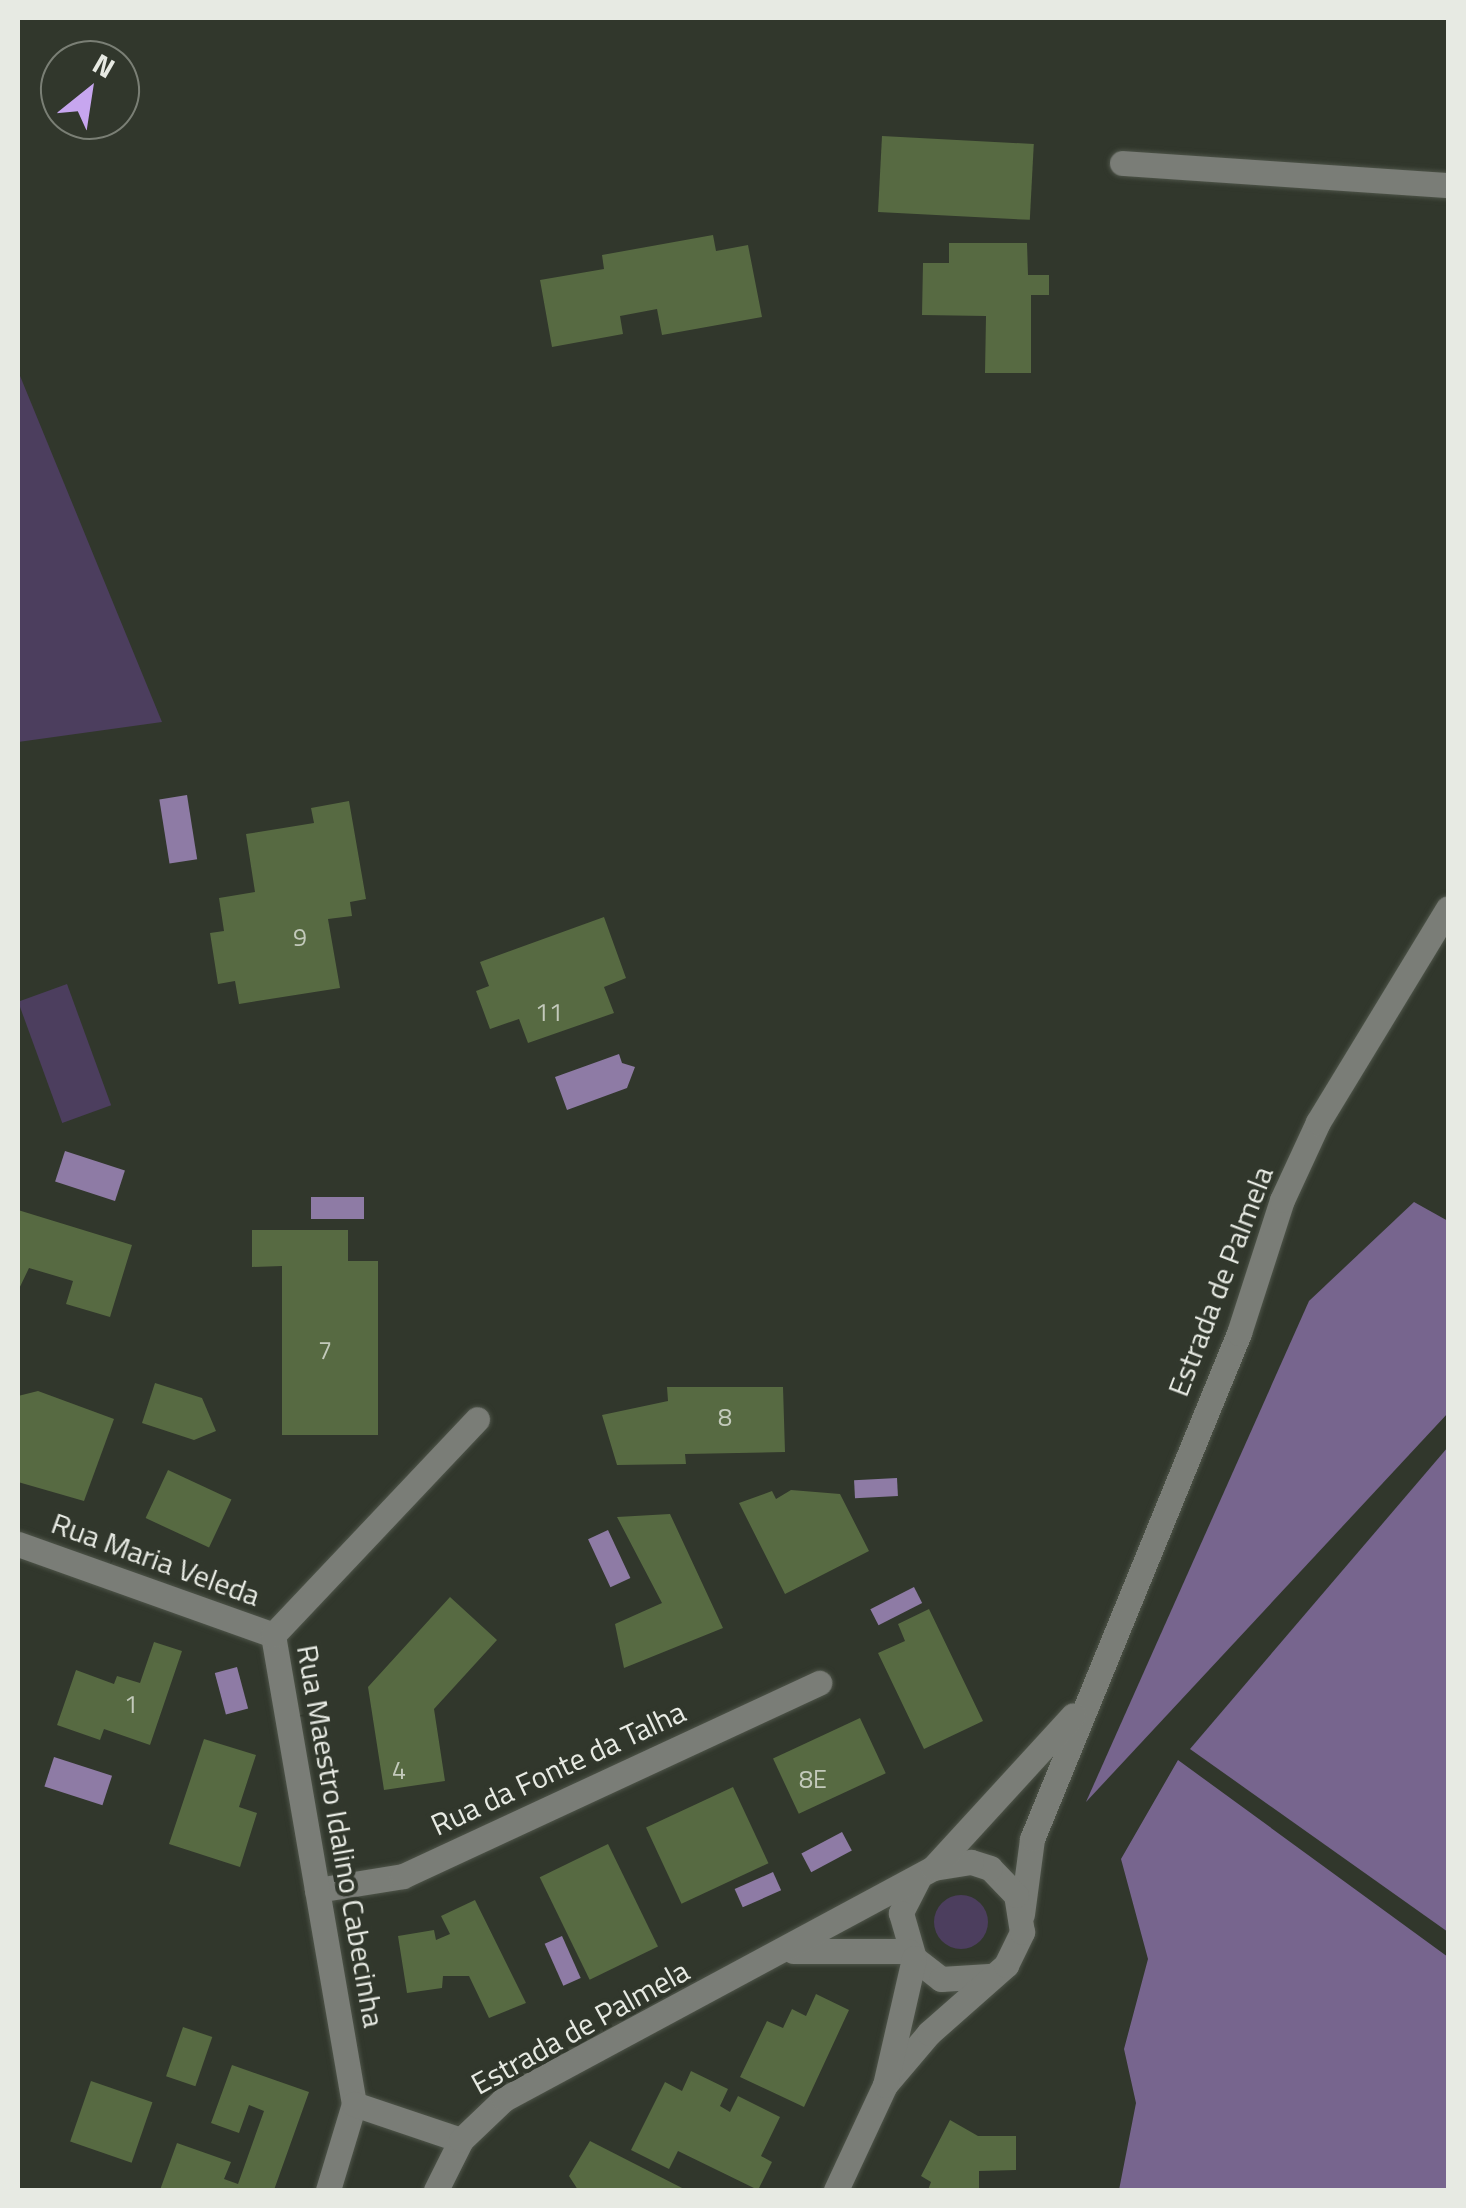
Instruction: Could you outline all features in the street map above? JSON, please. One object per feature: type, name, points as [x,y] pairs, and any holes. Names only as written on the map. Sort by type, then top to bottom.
[{"type":"street","points":[[1122,164],[1448,185]]},
{"type":"street","name":"Estrada de Palmela","points":[[1022,1914],[1032,1839],[1239,1333],[1282,1200],[1318,1122],[1448,908]]},
{"type":"street","name":"Rua Maestro Idalino Cabecinha","points":[[354,2104],[273,1635],[477,1420]]},
{"type":"street","name":"Rua Maria Veleda","points":[[18,1544],[273,1635]]},
{"type":"street","name":"Rua da Fonte da Talha","points":[[317,1890],[403,1876],[819,1683]]},
{"type":"street","name":"Estrada de Palmela","points":[[436,2190],[461,2140],[504,2099],[788,1952],[866,1899],[926,1874],[1089,1696]]},
{"type":"street","points":[[836,2190],[885,2085],[911,1954],[901,1914],[926,1874],[971,1862],[990,1868],[1005,1880],[1022,1914],[1016,1950],[885,2085]]},
{"type":"street","name":"Estrada de Palmela","points":[[788,1952],[911,1954]]},
{"type":"street","points":[[911,1954],[958,1982],[991,1975]]},
{"type":"street","points":[[328,2190],[354,2104],[461,2140]]},
{"type":"shaded area","points":[[18,371],[162,722],[18,742]]},
{"type":"shaded area","points":[[187,795],[197,859],[170,864],[159,799]]},
{"type":"shaded area","points":[[67,984],[111,1105],[62,1123],[18,1002]]},
{"type":"shaded area","points":[[619,1054],[622,1063],[635,1067],[627,1088],[567,1110],[555,1077]]},
{"type":"shaded area","points":[[65,1151],[125,1170],[115,1201],[55,1181]]},
{"type":"shaded area","points":[[311,1197],[364,1197],[364,1219],[311,1219]]},
{"type":"shaded area","points":[[1414,1202],[1448,1221],[1448,1413],[1086,1802],[1309,1301]]},
{"type":"shaded area","points":[[1448,1447],[1448,1932],[1190,1749]]},
{"type":"shaded area","points":[[897,1478],[898,1496],[855,1498],[854,1480]]},
{"type":"shaded area","points":[[608,1530],[630,1578],[610,1587],[588,1539]]},
{"type":"shaded area","points":[[914,1587],[922,1603],[879,1625],[870,1609]]},
{"type":"shaded area","points":[[237,1667],[248,1709],[226,1714],[215,1673]]},
{"type":"shaded area","points":[[54,1757],[112,1776],[102,1805],[44,1786]]},
{"type":"shaded area","points":[[1178,1760],[1448,1957],[1448,2190],[1119,2190],[1136,2103],[1124,2049],[1148,1959],[1121,1859]]},
{"type":"shaded area","points":[[842,1832],[852,1851],[811,1872],[801,1854]]},
{"type":"shaded area","points":[[773,1872],[781,1890],[743,1907],[735,1889]]},
{"type":"shaded area","points":[[961,1895],[980,1903],[988,1922],[980,1941],[961,1949],[942,1941],[934,1922],[942,1903]]},
{"type":"shaded area","points":[[562,1936],[581,1978],[563,1986],[545,1944]]},
{"type":"building","points":[[882,136],[1034,144],[1030,220],[878,212]]},
{"type":"building","points":[[713,235],[716,251],[748,245],[762,317],[662,335],[657,309],[620,316],[623,334],[552,347],[540,280],[604,269],[602,255]]},
{"type":"building","points":[[949,243],[1027,243],[1028,275],[1049,275],[1049,295],[1031,295],[1031,373],[985,373],[986,316],[922,315],[923,263],[949,263]]},
{"type":"building","points":[[349,801],[366,899],[350,902],[352,916],[328,919],[340,988],[239,1004],[235,981],[218,984],[210,933],[224,931],[219,898],[255,892],[246,834],[314,823],[311,808]]},
{"type":"building","points":[[604,917],[626,978],[604,987],[614,1013],[528,1043],[519,1019],[490,1029],[476,991],[489,986],[480,962]]},
{"type":"building","points":[[18,1210],[132,1245],[110,1317],[66,1304],[73,1281],[29,1268],[18,1291]]},
{"type":"building","points":[[252,1230],[348,1230],[348,1261],[378,1261],[378,1435],[282,1435],[282,1266],[252,1267]]},
{"type":"building","points":[[155,1383],[202,1398],[216,1431],[194,1440],[142,1423]]},
{"type":"building","points":[[667,1387],[783,1387],[785,1452],[685,1454],[686,1464],[617,1465],[602,1415],[668,1401]]},
{"type":"building","points":[[38,1391],[114,1419],[84,1501],[18,1482],[18,1396]]},
{"type":"building","points":[[168,1470],[231,1500],[209,1548],[146,1518]]},
{"type":"building","points":[[791,1490],[840,1494],[869,1551],[785,1594],[739,1503],[772,1491],[776,1499]]},
{"type":"building","points":[[670,1514],[723,1628],[624,1668],[615,1624],[662,1603],[617,1517]]},
{"type":"building","points":[[450,1597],[497,1640],[434,1709],[445,1781],[384,1790],[368,1687]]},
{"type":"building","points":[[929,1609],[983,1721],[924,1749],[878,1653],[905,1641],[898,1624]]},
{"type":"building","points":[[154,1642],[182,1651],[150,1745],[104,1729],[100,1740],[57,1725],[76,1670],[114,1684],[117,1676],[140,1683]]},
{"type":"building","points":[[860,1718],[886,1773],[799,1814],[773,1759]]},
{"type":"building","points":[[204,1739],[256,1755],[239,1807],[257,1813],[240,1867],[169,1844]]},
{"type":"building","points":[[733,1787],[768,1863],[681,1904],[646,1828]]},
{"type":"building","points":[[608,1844],[658,1946],[590,1980],[540,1877]]},
{"type":"building","points":[[475,1900],[526,2003],[489,2018],[469,1976],[443,1976],[442,1988],[407,1993],[398,1936],[434,1930],[436,1940],[450,1934],[441,1916]]},
{"type":"building","points":[[816,1994],[849,2010],[804,2107],[740,2077],[767,2021],[783,2028],[792,2009],[806,2016]]},
{"type":"building","points":[[183,2027],[212,2037],[195,2086],[166,2076]]},
{"type":"building","points":[[232,2065],[309,2092],[274,2190],[160,2190],[177,2143],[231,2162],[224,2179],[238,2184],[264,2111],[249,2105],[239,2133],[211,2123]]},
{"type":"building","points":[[691,2071],[728,2089],[720,2106],[730,2112],[738,2096],[780,2117],[761,2156],[772,2162],[758,2190],[678,2151],[669,2169],[631,2150],[665,2082],[682,2091]]},
{"type":"building","points":[[91,2081],[152,2102],[132,2163],[70,2142]]},
{"type":"building","points":[[950,2120],[978,2136],[1016,2136],[1016,2170],[979,2171],[979,2190],[928,2190],[931,2182],[921,2176]]},
{"type":"building","points":[[590,2141],[686,2190],[578,2190],[569,2176]]}]
